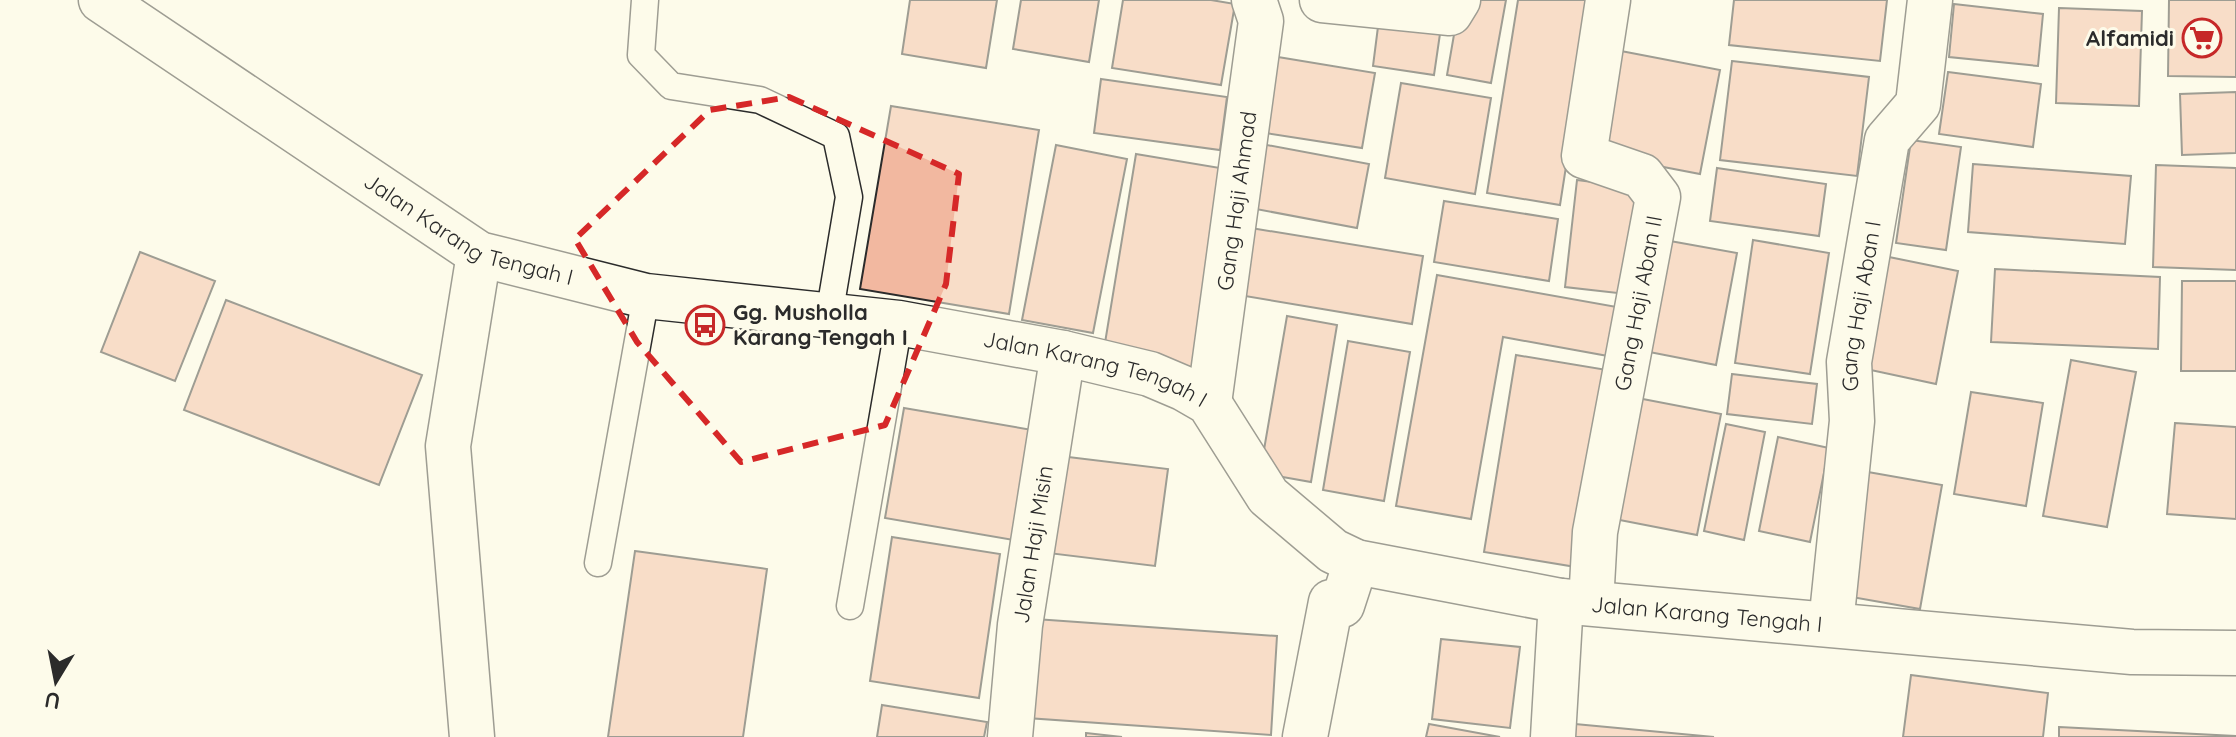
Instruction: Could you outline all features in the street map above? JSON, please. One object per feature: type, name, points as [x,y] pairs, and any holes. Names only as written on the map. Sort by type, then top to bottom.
[{"type":"street","name":"Jalan Karang Tengah I","points":[[101,0],[479,254],[646,296],[899,323],[1063,353],[1150,374],[1209,403],[1268,496],[1333,551],[1356,562],[1576,602],[2132,652],[2236,653]]},
{"type":"street","name":"Gang Haji Ahmad","points":[[1209,403],[1261,21],[1254,0]]},
{"type":"street","points":[[1322,0],[1450,13],[1458,0]]},
{"type":"street","name":"Gang Haji Aban II","points":[[1576,602],[1595,532],[1658,197],[1642,176],[1584,156],[1608,0]]},
{"type":"street","name":"Gang Haji Aban I","points":[[1831,624],[1852,421],[1849,362],[1887,140],[1918,104],[1930,0]]},
{"type":"street","points":[[472,737],[448,446],[479,254]]},
{"type":"street","name":"Jalan Haji Misin","points":[[1010,737],[1020,625],[1063,353]]},
{"type":"street","points":[[1305,737],[1331,602],[1342,605],[1356,562]]},
{"type":"street","points":[[1553,737],[1576,602]]},
{"type":"lane","points":[[645,0],[641,55],[671,86],[760,100],[836,136],[849,197],[829,316]]},
{"type":"lane","points":[[598,563],[646,296]]},
{"type":"lane","points":[[850,606],[899,323]]},
{"type":"highlighted area","points":[[789,97],[959,174],[946,284],[885,425],[741,462],[637,342],[575,239],[710,110]]},
{"type":"building","points":[[910,0],[997,0],[986,68],[902,54]]},
{"type":"building","points":[[1021,0],[1099,0],[1089,62],[1013,49]]},
{"type":"building","points":[[1123,0],[1211,0],[1235,4],[1221,85],[1112,68]]},
{"type":"building","points":[[1460,0],[1506,0],[1491,83],[1447,75]]},
{"type":"building","points":[[1518,0],[1592,0],[1560,205],[1487,193]]},
{"type":"building","points":[[1734,0],[1887,0],[1880,61],[1729,45]]},
{"type":"building","name":"Alfamidi","points":[[2169,0],[2236,0],[2236,77],[2168,76]]},
{"type":"building","points":[[1954,4],[2043,14],[2038,66],[1949,57]]},
{"type":"building","points":[[2059,8],[2142,11],[2139,106],[2056,103]]},
{"type":"building","points":[[1380,11],[1442,20],[1434,75],[1373,66]]},
{"type":"building","points":[[1621,51],[1720,70],[1700,174],[1601,155]]},
{"type":"building","points":[[1278,57],[1375,73],[1362,148],[1265,133]]},
{"type":"building","points":[[1732,61],[1869,77],[1857,176],[1720,160]]},
{"type":"building","points":[[1948,72],[2041,84],[2033,147],[1939,134]]},
{"type":"building","points":[[1101,79],[1227,97],[1220,150],[1094,133]]},
{"type":"building","points":[[1401,83],[1491,98],[1475,194],[1385,178]]},
{"type":"building","points":[[2236,92],[2236,153],[2182,155],[2180,94]]},
{"type":"building","points":[[891,106],[1039,130],[1009,314],[860,289]]},
{"type":"building","points":[[1911,140],[1961,147],[1946,250],[1896,243]]},
{"type":"building","points":[[1251,142],[1369,164],[1357,228],[1240,206]]},
{"type":"building","points":[[1056,145],[1127,159],[1093,333],[1022,320]]},
{"type":"building","points":[[1136,154],[1226,169],[1192,370],[1103,355]]},
{"type":"building","points":[[1973,164],[2131,176],[2125,244],[1968,232]]},
{"type":"building","points":[[2156,165],[2236,168],[2236,270],[2153,267]]},
{"type":"building","points":[[1717,168],[1826,184],[1819,236],[1710,221]]},
{"type":"building","points":[[1577,180],[1647,189],[1635,295],[1565,287]]},
{"type":"building","points":[[1444,201],[1558,219],[1549,281],[1434,262]]},
{"type":"building","points":[[1245,227],[1423,256],[1412,324],[1233,294]]},
{"type":"building","points":[[1659,239],[1737,253],[1716,365],[1639,350]]},
{"type":"building","points":[[1753,240],[1829,253],[1810,374],[1735,363]]},
{"type":"building","points":[[140,252],[215,281],[175,381],[101,352]]},
{"type":"building","points":[[1889,257],[1958,271],[1936,384],[1866,369]]},
{"type":"building","points":[[1995,269],[2160,277],[2158,349],[1991,342]]},
{"type":"building","points":[[1437,275],[1628,309],[1619,358],[1503,337],[1471,519],[1396,506]]},
{"type":"building","points":[[2182,281],[2236,281],[2236,371],[2181,371]]},
{"type":"building","points":[[226,300],[422,375],[379,485],[184,410]]},
{"type":"building","points":[[1287,316],[1337,325],[1311,482],[1260,473]]},
{"type":"building","points":[[1348,341],[1410,352],[1384,501],[1323,490]]},
{"type":"building","points":[[1516,355],[1607,370],[1576,567],[1484,552]]},
{"type":"building","points":[[2071,360],[2136,372],[2107,527],[2043,516]]},
{"type":"building","points":[[1732,374],[1817,384],[1812,424],[1727,414]]},
{"type":"building","points":[[1971,392],[2043,403],[2026,506],[1954,494]]},
{"type":"building","points":[[1622,395],[1721,414],[1697,535],[1599,516]]},
{"type":"building","points":[[904,408],[1038,431],[1020,541],[885,518]]},
{"type":"building","points":[[2175,423],[2236,427],[2236,519],[2167,514]]},
{"type":"building","points":[[1726,424],[1765,432],[1744,540],[1704,531]]},
{"type":"building","points":[[1778,437],[1829,448],[1810,542],[1759,531]]},
{"type":"building","points":[[1060,456],[1168,469],[1155,566],[1048,553]]},
{"type":"building","points":[[1868,472],[1942,485],[1920,609],[1846,596]]},
{"type":"building","points":[[892,537],[1000,554],[979,698],[870,681]]},
{"type":"building","points":[[635,551],[767,569],[743,737],[608,737]]},
{"type":"building","points":[[1035,619],[1277,636],[1271,735],[1027,718]]},
{"type":"building","points":[[1441,639],[1520,647],[1510,728],[1432,719]]},
{"type":"building","points":[[1911,675],[2048,693],[2043,737],[1903,737]]},
{"type":"building","points":[[882,705],[987,722],[984,737],[877,737]]},
{"type":"building","points":[[1429,724],[1500,737],[1426,737]]},
{"type":"building","points":[[1575,724],[1714,737],[1574,737]]},
{"type":"building","points":[[2059,727],[2235,736],[2235,737],[2059,737]]},
{"type":"building","points":[[1086,733],[1122,737],[1086,737]]},
{"type":"place","name":"Alfamidi","points":[[2202,38]]},
{"type":"place","name":"Gg. Musholla Karang Tengah I","points":[[705,325]]}]
